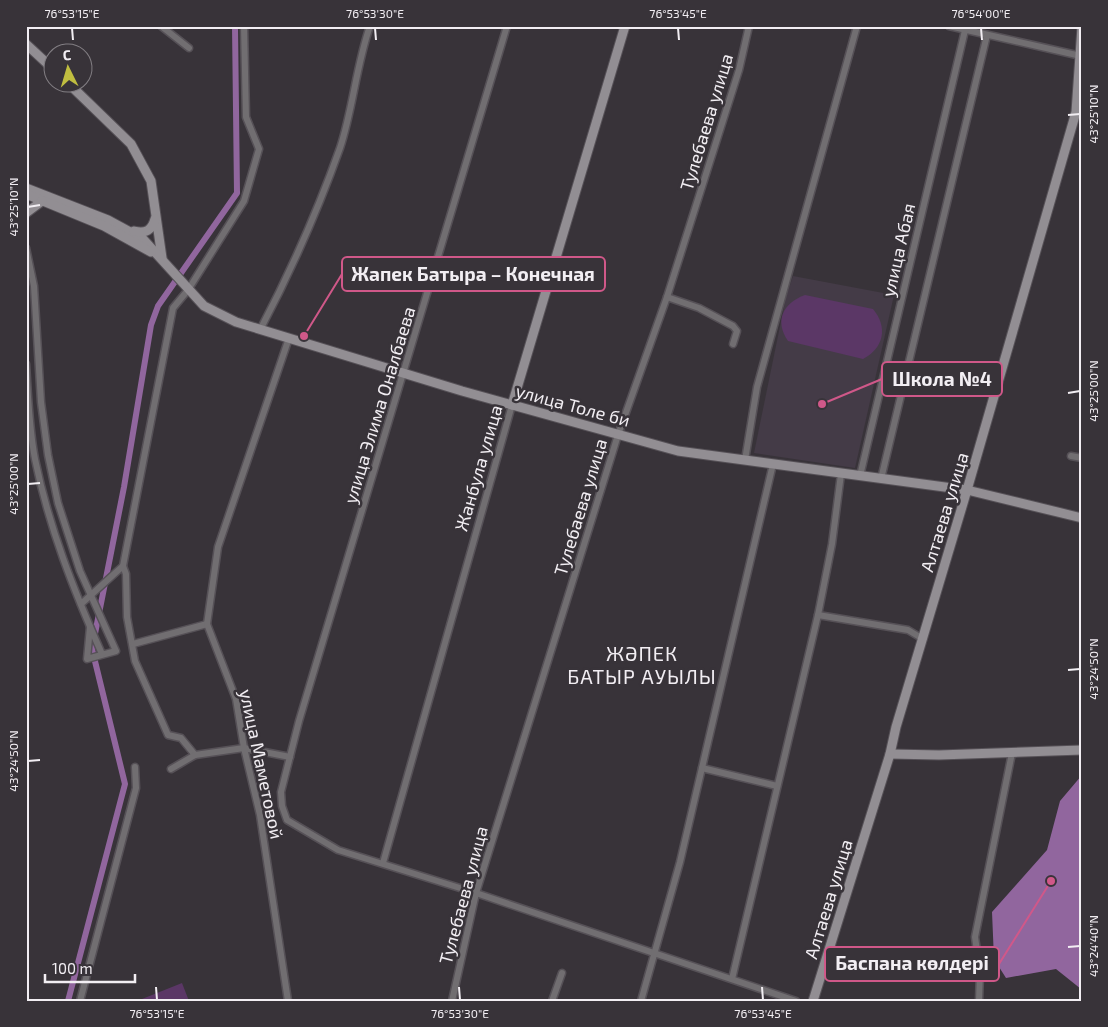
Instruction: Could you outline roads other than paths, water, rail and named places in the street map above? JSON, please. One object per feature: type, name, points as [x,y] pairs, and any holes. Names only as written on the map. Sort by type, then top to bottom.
[{"type":"main road","name":"Жанбула улица","points":[[512,405],[625,26]]},
{"type":"main road","name":"Алтаева улица","points":[[813,1001],[890,754],[1076,112],[1082,27]]},
{"type":"main road","points":[[26,44],[42,59]]},
{"type":"main road","points":[[77,92],[131,144],[150,181],[162,258]]},
{"type":"main road","points":[[26,188],[126,229],[146,232],[152,228],[155,218]]},
{"type":"main road","points":[[26,194],[104,226],[162,258]]},
{"type":"main road","points":[[26,213],[42,200]]},
{"type":"main road","name":"улица Толе би","points":[[126,229],[143,239],[204,306],[236,322],[404,374],[678,451],[967,490],[1082,518]]},
{"type":"main road","points":[[890,754],[1012,753],[1082,750]]},
{"type":"street","points":[[161,26],[188,48]]},
{"type":"street","points":[[195,755],[182,738],[168,735],[135,661],[127,618],[126,574],[123,566],[173,308],[188,290],[244,201],[258,149],[246,117],[244,26]]},
{"type":"street","points":[[260,330],[289,275],[340,146],[362,49],[370,26]]},
{"type":"street","name":"улица Элима Оналбаева","points":[[383,863],[338,850],[287,820],[282,806],[281,792],[507,26]]},
{"type":"street","name":"Тулебаева улица","points":[[452,1001],[476,893],[618,435],[667,297],[739,70],[749,26]]},
{"type":"street","points":[[745,460],[757,387],[857,26]]},
{"type":"street","points":[[949,26],[966,28],[987,35],[1081,56]]},
{"type":"street","name":"улица Абая","points":[[860,476],[966,28]]},
{"type":"street","name":"улица Абая","points":[[881,479],[987,35]]},
{"type":"street","points":[[26,248],[34,286],[41,402],[48,455],[58,503],[90,594],[116,651],[87,659],[90,627]]},
{"type":"street","points":[[667,297],[698,308],[733,326],[737,331],[733,344]]},
{"type":"street","name":"улица Маметовой","points":[[288,1001],[260,815],[244,748],[236,699],[207,624],[218,547],[289,338]]},
{"type":"street","points":[[26,364],[35,457],[45,504],[67,575],[102,654]]},
{"type":"street","name":"Жанбула улица","points":[[383,863],[512,405]]},
{"type":"street","points":[[1071,456],[1082,458]]},
{"type":"street","points":[[641,1001],[680,862],[773,464]]},
{"type":"street","points":[[732,979],[818,615],[832,544],[841,474]]},
{"type":"street","points":[[60,550],[72,545]]},
{"type":"street","points":[[81,604],[123,566]]},
{"type":"street","points":[[818,615],[908,630],[923,639]]},
{"type":"street","points":[[133,644],[207,624]]},
{"type":"street","points":[[171,770],[195,755],[244,748],[290,757]]},
{"type":"street","points":[[980,1001],[980,972],[975,937],[1012,753]]},
{"type":"street","points":[[80,1001],[136,788],[135,767]]},
{"type":"street","points":[[702,768],[777,786]]},
{"type":"street","points":[[383,863],[796,1001]]},
{"type":"street","points":[[552,1001],[562,973]]},
{"type":"waterway","points":[[68,1001],[125,784],[92,649],[124,487],[151,325],[158,306],[237,193],[235,26]]},
{"type":"place","name":"Жапек Батыра – Конечная","points":[[304,336]]},
{"type":"place","name":"Школа №4","points":[[822,404]]},
{"type":"place","name":"Баспана көлдері","points":[[1051,881]]},
{"type":"district","name":"ЖӘПЕК БАТЫР АУЫЛЫ","points":[[642,664]]}]
